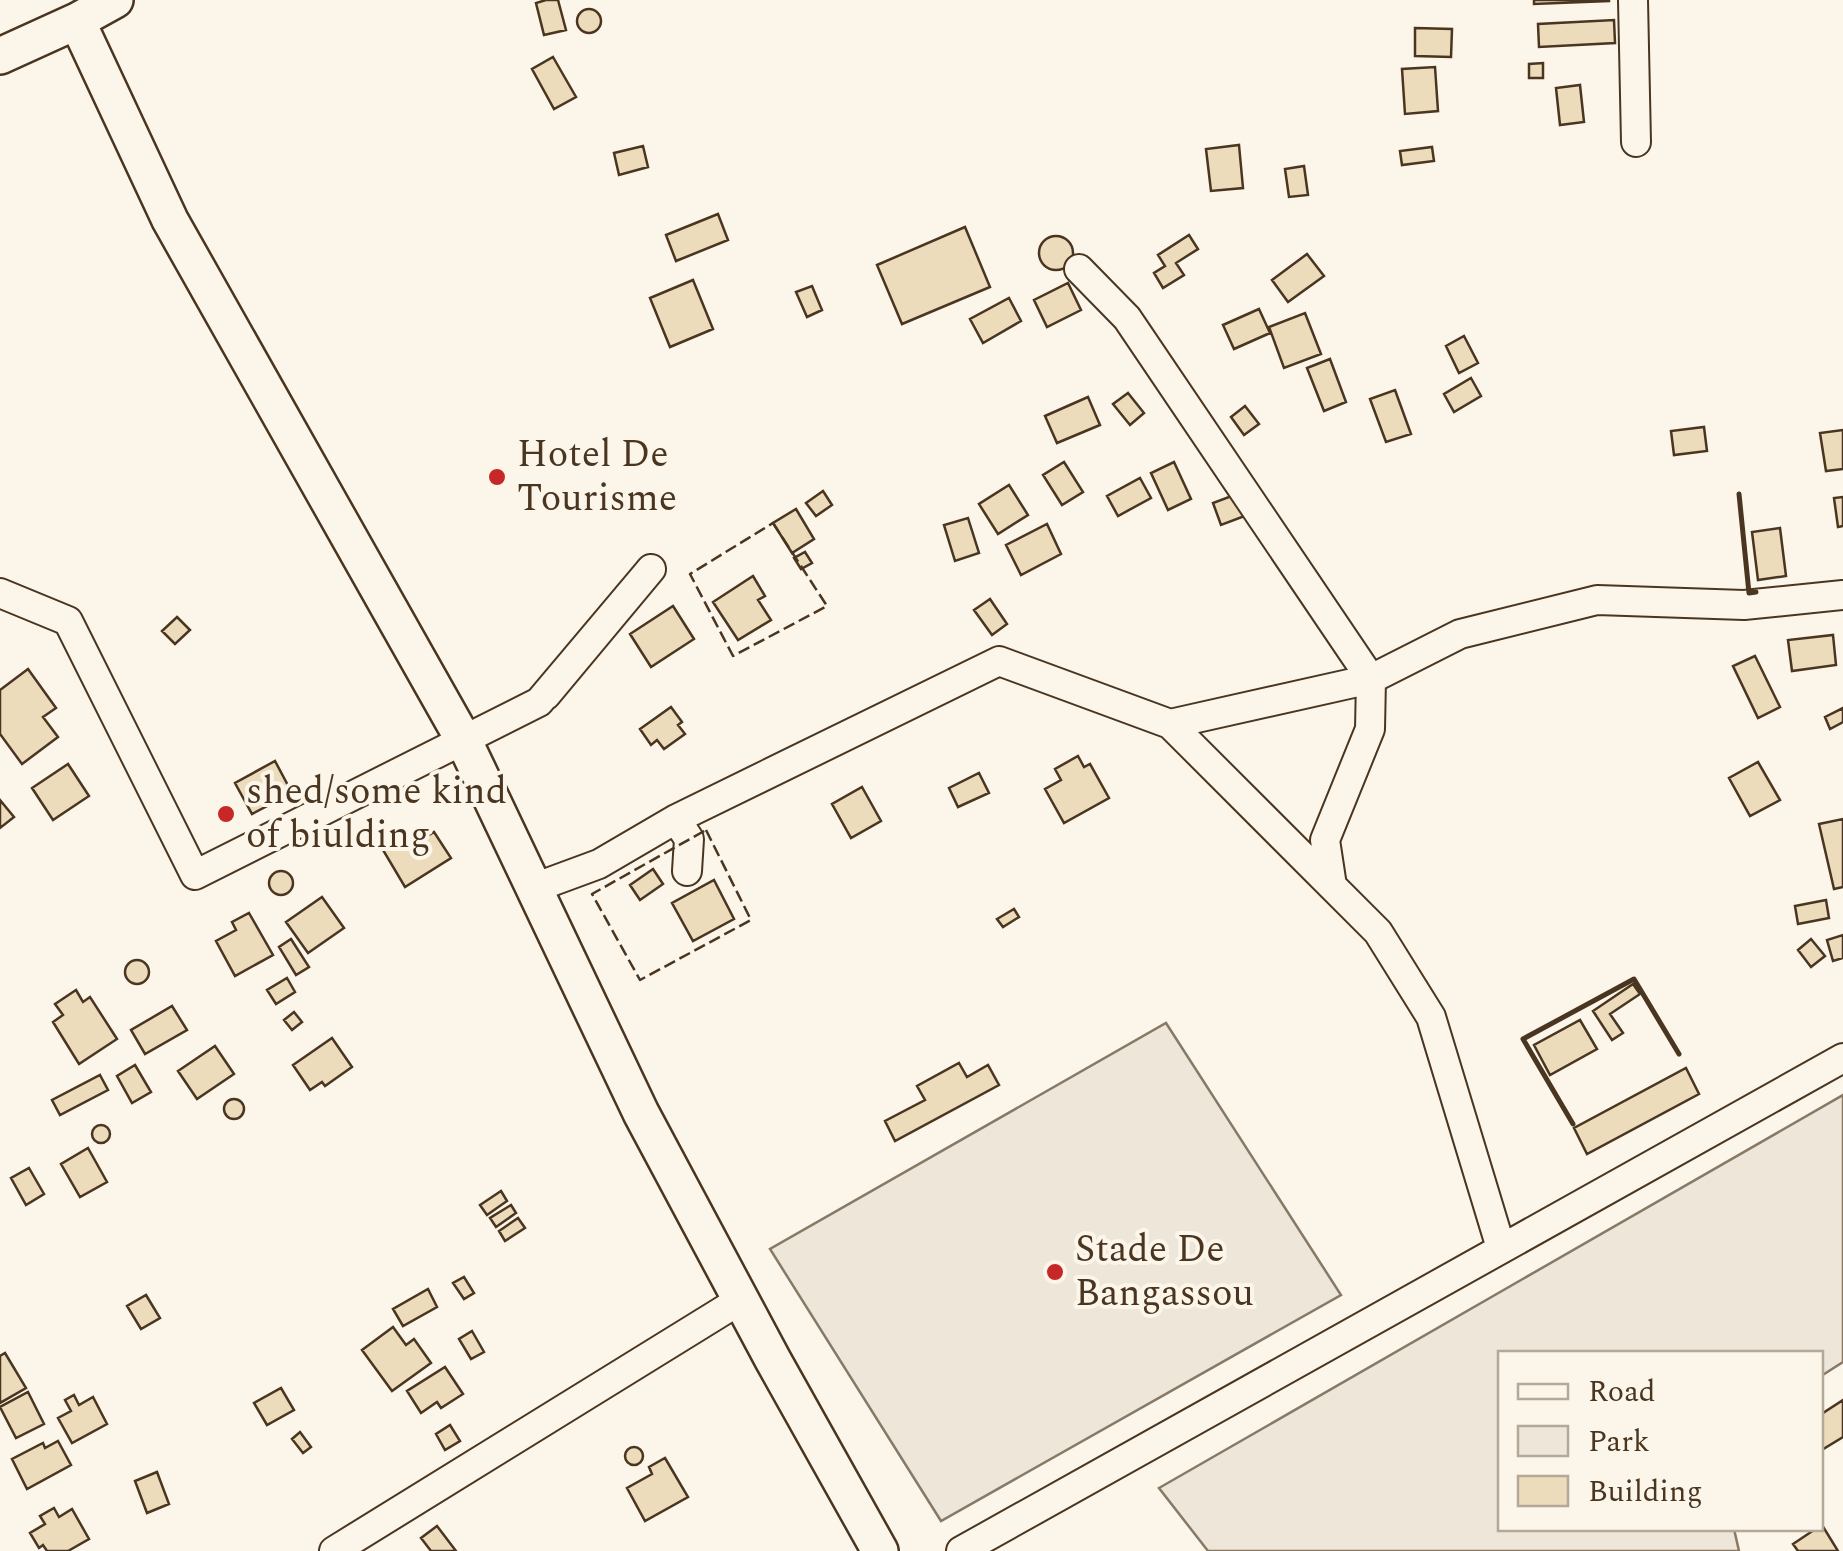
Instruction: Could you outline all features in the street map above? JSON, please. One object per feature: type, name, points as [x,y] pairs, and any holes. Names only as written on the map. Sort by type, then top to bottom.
[{"type":"main road","points":[[0,56],[72,11],[114,0]]},
{"type":"main road","points":[[72,11],[170,220],[463,739],[642,1113],[880,1551]]},
{"type":"street","points":[[1633,0],[1636,142]]},
{"type":"street","points":[[1079,269],[1128,318],[1371,679],[1370,729],[1325,840],[1332,886]]},
{"type":"street","points":[[0,593],[68,621],[196,874],[540,702],[652,568],[546,695]]},
{"type":"street","points":[[1170,724],[1371,679],[1460,634],[1597,600],[1744,605],[1843,596]]},
{"type":"street","points":[[534,888],[599,864],[676,818],[998,661],[1170,724],[1378,932],[1430,1017],[1501,1248]]},
{"type":"street","points":[[676,818],[689,839],[688,871]]},
{"type":"street","points":[[961,1551],[1843,1058]]},
{"type":"street","points":[[334,1551],[742,1298]]},
{"type":"green space","name":"Stade De Bangassou","points":[[1166,1023],[1341,1295],[941,1521],[770,1249]]},
{"type":"green space","points":[[1843,1095],[1843,1362],[1823,1375],[1823,1351],[1498,1351],[1498,1531],[1734,1531],[1739,1551],[1208,1551],[1159,1488]]},
{"type":"building","points":[[558,0],[566,30],[544,35],[536,3]]},
{"type":"building","points":[[1534,0],[1609,0],[1609,1],[1534,4]]},
{"type":"building","points":[[589,9],[598,12],[598,30],[589,33],[580,30],[577,21],[580,12]]},
{"type":"building","points":[[1614,20],[1615,43],[1539,47],[1538,24]]},
{"type":"building","points":[[1415,28],[1452,29],[1451,57],[1415,56]]},
{"type":"building","points":[[553,57],[576,97],[554,109],[532,69]]},
{"type":"building","points":[[1543,63],[1543,78],[1529,78],[1529,64]]},
{"type":"building","points":[[1435,67],[1438,111],[1405,114],[1402,69]]},
{"type":"building","points":[[1580,85],[1584,122],[1560,125],[1556,88]]},
{"type":"building","points":[[1239,145],[1243,188],[1211,191],[1206,149]]},
{"type":"building","points":[[643,146],[648,167],[619,175],[614,153]]},
{"type":"building","points":[[1432,147],[1434,161],[1402,165],[1400,151]]},
{"type":"building","points":[[1304,166],[1308,195],[1289,197],[1285,169]]},
{"type":"building","points":[[718,214],[728,240],[676,261],[666,235]]},
{"type":"building","points":[[965,227],[990,287],[902,324],[877,265]]},
{"type":"building","points":[[1189,235],[1198,249],[1176,263],[1184,275],[1163,288],[1154,273],[1165,266],[1158,255]]},
{"type":"building","points":[[1056,236],[1068,241],[1073,253],[1068,265],[1056,270],[1044,265],[1039,253],[1044,241]]},
{"type":"building","points":[[1307,254],[1324,276],[1288,302],[1272,280]]},
{"type":"building","points":[[693,280],[713,329],[670,347],[650,298]]},
{"type":"building","points":[[1068,283],[1081,310],[1047,327],[1034,300]]},
{"type":"building","points":[[812,286],[822,310],[807,317],[796,292]]},
{"type":"building","points":[[1009,298],[1021,321],[983,343],[970,319]]},
{"type":"building","points":[[1259,309],[1270,333],[1234,349],[1223,325]]},
{"type":"building","points":[[1305,313],[1321,354],[1284,368],[1269,327]]},
{"type":"building","points":[[1464,336],[1478,363],[1459,373],[1446,346]]},
{"type":"building","points":[[1330,359],[1346,402],[1324,411],[1307,368]]},
{"type":"building","points":[[1471,378],[1481,396],[1454,412],[1444,394]]},
{"type":"building","points":[[1395,390],[1411,434],[1386,442],[1370,399]]},
{"type":"building","points":[[1128,393],[1144,413],[1130,425],[1113,404]]},
{"type":"building","points":[[1088,397],[1100,425],[1057,443],[1045,416]]},
{"type":"building","points":[[1245,406],[1259,424],[1244,435],[1231,417]]},
{"type":"building","points":[[1704,427],[1707,451],[1674,455],[1671,431]]},
{"type":"building","points":[[1843,430],[1843,469],[1826,471],[1820,433]]},
{"type":"building","points":[[1064,462],[1083,492],[1062,505],[1043,475]]},
{"type":"building","points":[[1174,462],[1191,499],[1168,510],[1151,473]]},
{"type":"building","points":[[1140,478],[1151,498],[1118,516],[1107,496]]},
{"type":"building","points":[[1009,485],[1028,515],[998,534],[979,504]]},
{"type":"building","points":[[823,491],[832,505],[816,516],[806,503]]},
{"type":"building","points":[[1242,492],[1250,514],[1221,525],[1213,503]]},
{"type":"building","points":[[1843,497],[1843,526],[1838,527],[1834,498]]},
{"type":"building","points":[[796,509],[814,539],[792,553],[773,523]]},
{"type":"building","points":[[968,518],[979,553],[955,561],[944,525]]},
{"type":"building","points":[[1047,524],[1061,554],[1021,575],[1006,545]]},
{"type":"building","points":[[1780,528],[1786,576],[1758,580],[1752,532]]},
{"type":"building","points":[[805,552],[812,563],[801,569],[794,558]]},
{"type":"building","points":[[753,576],[765,596],[758,600],[771,620],[738,640],[713,602]]},
{"type":"building","points":[[990,599],[1007,624],[992,635],[974,610]]},
{"type":"building","points":[[673,606],[694,639],[651,667],[630,634]]},
{"type":"building","points":[[177,617],[190,630],[175,644],[162,631]]},
{"type":"building","points":[[1833,635],[1836,665],[1792,671],[1788,640]]},
{"type":"building","points":[[1755,656],[1780,707],[1758,718],[1733,666]]},
{"type":"building","points":[[28,669],[56,708],[43,717],[58,737],[22,764],[0,734],[0,690]]},
{"type":"building","points":[[671,707],[685,734],[664,749],[657,740],[651,745],[640,729]]},
{"type":"building","points":[[1843,708],[1843,722],[1830,729],[1825,717]]},
{"type":"building","points":[[1078,756],[1084,767],[1090,764],[1109,798],[1064,823],[1045,789],[1061,780],[1055,769]]},
{"type":"building","points":[[275,761],[292,793],[252,814],[235,783]]},
{"type":"building","points":[[1758,762],[1780,800],[1750,816],[1729,778]]},
{"type":"building","points":[[68,764],[89,796],[53,820],[32,788]]},
{"type":"building","points":[[979,773],[989,793],[958,807],[949,788]]},
{"type":"building","points":[[862,787],[881,821],[851,838],[832,804]]},
{"type":"building","points":[[0,800],[14,817],[0,828]]},
{"type":"building","points":[[1843,819],[1843,887],[1834,889],[1819,824]]},
{"type":"building","points":[[434,832],[451,858],[405,887],[383,850],[403,838],[409,847]]},
{"type":"building","points":[[653,869],[663,884],[640,900],[630,885]]},
{"type":"building","points":[[281,871],[290,874],[290,892],[281,895],[272,892],[269,883],[272,874]]},
{"type":"building","points":[[714,880],[734,919],[693,941],[672,903]]},
{"type":"building","points":[[322,897],[344,928],[308,953],[286,922]]},
{"type":"building","points":[[1826,900],[1829,918],[1798,924],[1795,906]]},
{"type":"building","points":[[1014,909],[1019,917],[1003,927],[997,919]]},
{"type":"building","points":[[249,913],[273,955],[235,976],[216,941],[236,930],[232,922]]},
{"type":"building","points":[[1843,935],[1843,958],[1833,961],[1827,940]]},
{"type":"building","points":[[291,939],[309,967],[296,975],[279,947]]},
{"type":"building","points":[[1811,939],[1825,956],[1811,967],[1798,950]]},
{"type":"building","points":[[137,960],[149,972],[137,984],[125,972]]},
{"type":"building","points":[[287,978],[295,992],[276,1004],[267,990]]},
{"type":"building","points":[[1633,984],[1640,994],[1610,1014],[1623,1033],[1612,1040],[1593,1011]]},
{"type":"building","points":[[76,990],[83,1002],[90,997],[117,1039],[79,1064],[53,1022],[63,1015],[55,1004]]},
{"type":"building","points":[[172,1006],[187,1030],[145,1054],[131,1030]]},
{"type":"building","points":[[294,1012],[302,1022],[292,1030],[284,1020]]},
{"type":"building","points":[[1580,1020],[1597,1049],[1550,1075],[1534,1045]]},
{"type":"building","points":[[332,1038],[352,1067],[325,1086],[322,1082],[310,1090],[293,1065]]},
{"type":"building","points":[[215,1046],[234,1074],[197,1099],[178,1071]]},
{"type":"building","points":[[959,1063],[967,1077],[988,1065],[999,1085],[895,1141],[885,1121],[925,1100],[917,1086]]},
{"type":"building","points":[[135,1065],[151,1092],[132,1103],[117,1076]]},
{"type":"building","points":[[1686,1068],[1699,1094],[1587,1154],[1574,1128]]},
{"type":"building","points":[[100,1075],[108,1090],[60,1115],[52,1100]]},
{"type":"building","points":[[234,1099],[244,1109],[234,1119],[224,1109]]},
{"type":"building","points":[[101,1125],[110,1134],[101,1143],[92,1134]]},
{"type":"building","points":[[88,1148],[107,1182],[80,1197],[61,1164]]},
{"type":"building","points":[[29,1168],[44,1194],[26,1205],[11,1178]]},
{"type":"building","points":[[501,1191],[507,1201],[487,1215],[480,1205]]},
{"type":"building","points":[[511,1205],[516,1213],[496,1227],[490,1218]]},
{"type":"building","points":[[518,1218],[525,1228],[505,1241],[499,1231]]},
{"type":"building","points":[[464,1277],[474,1293],[464,1299],[453,1283]]},
{"type":"building","points":[[428,1289],[437,1307],[403,1326],[393,1309]]},
{"type":"building","points":[[146,1295],[160,1318],[141,1329],[127,1306]]},
{"type":"building","points":[[393,1327],[406,1345],[414,1339],[431,1363],[392,1391],[362,1350]]},
{"type":"building","points":[[472,1331],[484,1352],[471,1359],[459,1339]]},
{"type":"building","points":[[5,1353],[26,1388],[0,1403],[0,1356]]},
{"type":"building","points":[[445,1367],[463,1394],[441,1408],[437,1402],[421,1413],[407,1391]]},
{"type":"building","points":[[281,1388],[294,1410],[267,1425],[254,1403]]},
{"type":"building","points":[[28,1392],[44,1424],[16,1438],[0,1407]]},
{"type":"building","points":[[74,1395],[79,1405],[93,1397],[107,1424],[72,1443],[58,1418],[71,1411],[65,1400]]},
{"type":"building","points":[[1843,1400],[1843,1437],[1823,1449],[1823,1413]]},
{"type":"building","points":[[450,1425],[460,1441],[445,1450],[436,1434]]},
{"type":"building","points":[[300,1432],[311,1447],[303,1453],[292,1439]]},
{"type":"building","points":[[58,1441],[71,1465],[27,1489],[12,1459],[43,1443],[45,1448]]},
{"type":"building","points":[[634,1447],[643,1456],[634,1465],[625,1456]]},
{"type":"building","points":[[665,1458],[688,1497],[645,1521],[627,1488],[652,1474],[649,1467]]},
{"type":"building","points":[[157,1472],[169,1504],[147,1513],[135,1481]]},
{"type":"building","points":[[54,1508],[59,1517],[72,1509],[89,1539],[68,1551],[47,1551],[43,1545],[39,1548],[30,1533],[45,1524],[40,1516]]},
{"type":"building","points":[[437,1526],[456,1551],[431,1551],[421,1538]]},
{"type":"building","points":[[1823,1527],[1838,1551],[1798,1551],[1793,1544],[1812,1531],[1823,1531]]},
{"type":"fence","points":[[773,523],[827,606],[733,656],[690,574],[773,523]]},
{"type":"fence","points":[[706,830],[751,920],[640,980],[592,894],[706,830]]},
{"type":"wall","points":[[1739,494],[1749,593],[1756,592]]},
{"type":"wall","points":[[1573,1124],[1523,1039],[1634,979],[1679,1054]]},
{"type":"place","name":"Hotel De Tourisme","points":[[497,477]]},
{"type":"place","name":"shed/some kind of biulding","points":[[226,814]]},
{"type":"place","name":"Stade De Bangassou","points":[[1055,1272]]}]
